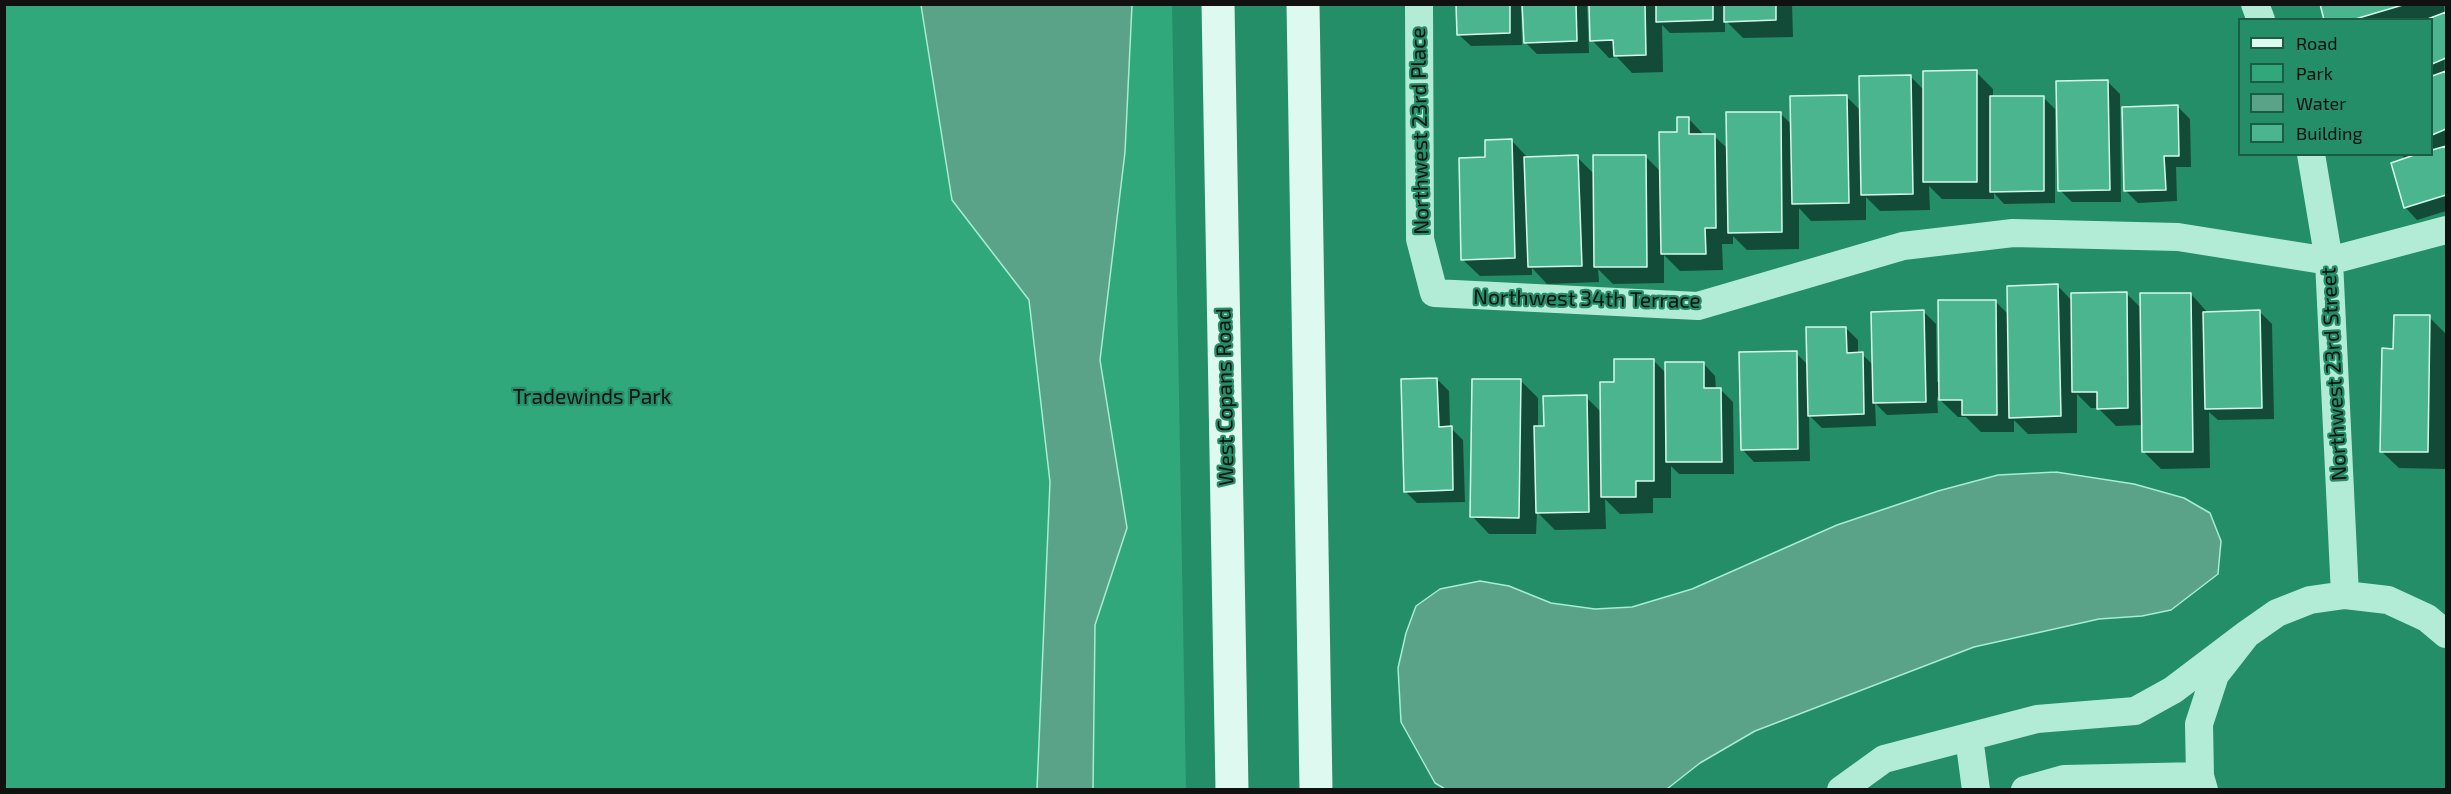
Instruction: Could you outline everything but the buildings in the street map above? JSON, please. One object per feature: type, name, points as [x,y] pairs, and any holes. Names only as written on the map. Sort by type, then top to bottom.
[{"type":"main road","name":"West Copans Road","points":[[1218,4],[1232,789]]},
{"type":"main road","points":[[1303,4],[1316,789]]},
{"type":"street","name":"Northwest 23rd Place","points":[[1419,4],[1420,239],[1434,293]]},
{"type":"street","name":"Northwest 23rd Street","points":[[2311,156],[2329,261],[2345,595]]},
{"type":"street","name":"Northwest 34th Terrace","points":[[1434,293],[1698,306],[1903,246],[2013,233],[2178,237],[2329,261],[2446,230]]},
{"type":"street","points":[[1841,789],[1884,759],[2037,719],[2135,711],[2173,690],[2277,613],[2310,600],[2345,595],[2388,600],[2427,618],[2446,634]]},
{"type":"street","points":[[2025,789],[2064,780],[2202,783],[2199,724],[2215,675],[2247,634]]},
{"type":"street","points":[[1969,737],[1976,789]]},
{"type":"green space","name":"Tradewinds Park","points":[[5,5],[1172,5],[1186,789],[5,790]]},
{"type":"water","points":[[921,5],[1132,5],[1125,152],[1100,360],[1127,528],[1095,625],[1093,789],[1037,789],[1050,482],[1029,300],[952,200]]},
{"type":"water","points":[[2056,472],[2134,484],[2184,498],[2210,513],[2221,541],[2218,574],[2171,610],[2142,616],[2099,619],[1974,647],[1755,731],[1700,763],[1667,789],[1445,789],[1435,783],[1401,722],[1398,668],[1406,633],[1416,606],[1440,589],[1480,581],[1509,586],[1551,603],[1595,609],[1632,607],[1692,589],[1837,525],[1938,491],[1998,475]]}]
